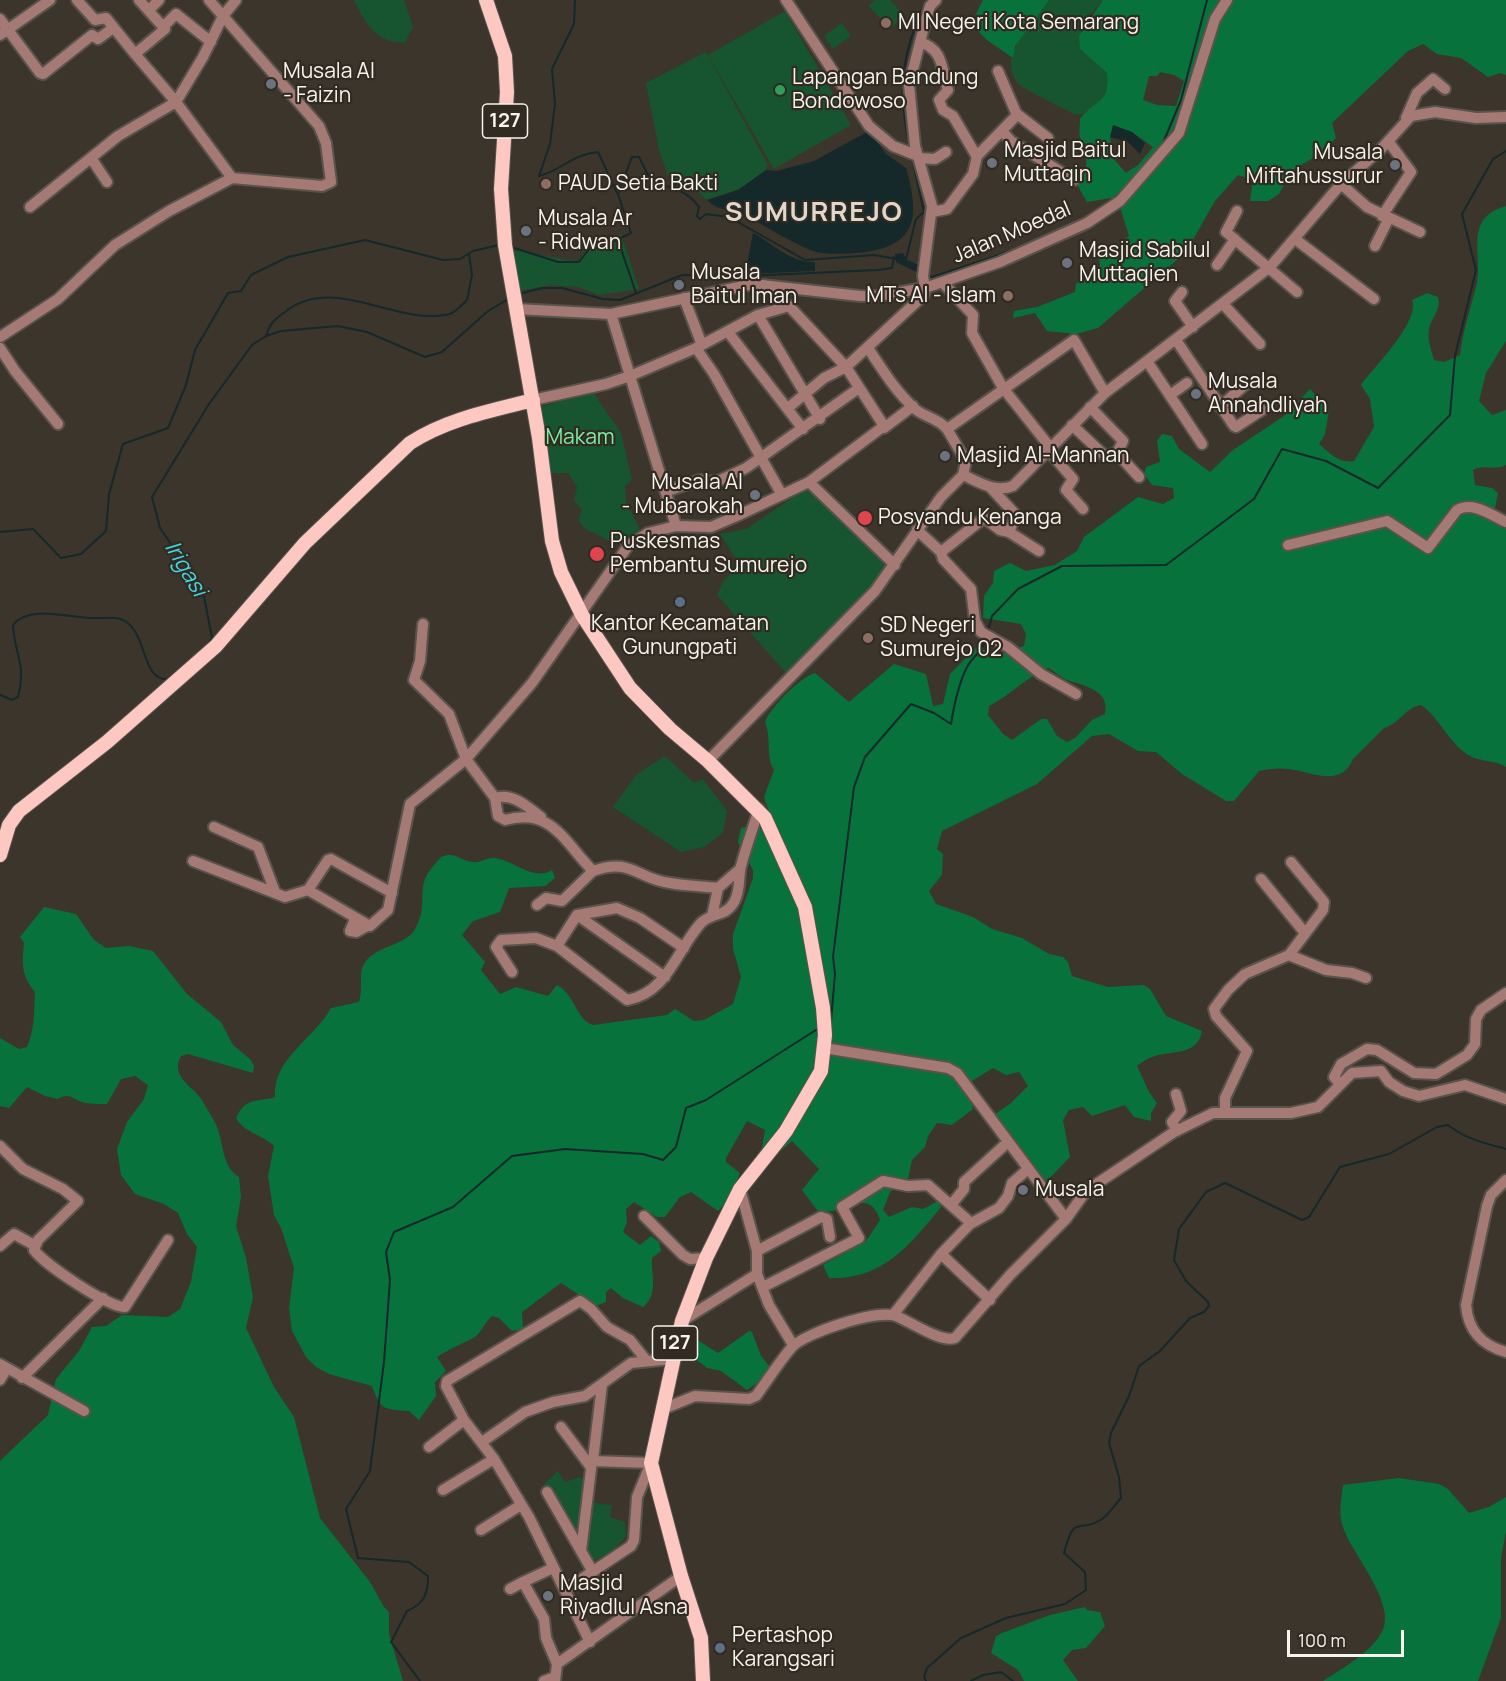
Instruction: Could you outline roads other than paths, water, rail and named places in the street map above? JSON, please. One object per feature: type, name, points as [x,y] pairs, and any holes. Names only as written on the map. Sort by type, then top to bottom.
[{"type":"main road","name":"127","points":[[486,0],[505,56],[507,92],[501,189],[505,245],[533,400],[552,541],[561,572],[582,615],[630,688],[670,729],[759,808],[805,907],[823,1008],[824,1042],[821,1071],[804,1103],[740,1189],[706,1258],[681,1321],[651,1463],[681,1576],[701,1638],[703,1681]]},
{"type":"main road","points":[[0,855],[9,825],[20,811],[107,742],[216,646],[305,543],[410,443],[454,421],[533,400]]},
{"type":"street","points":[[4,32],[50,0]]},
{"type":"street","points":[[77,0],[95,20],[104,17],[176,102],[232,178]]},
{"type":"street","points":[[140,0],[164,26]]},
{"type":"street","points":[[149,10],[159,0]]},
{"type":"street","points":[[0,337],[58,299],[115,245],[169,211],[232,178],[329,185],[332,174],[321,129],[209,0]]},
{"type":"street","points":[[30,207],[127,130],[176,102],[211,42],[223,16],[236,0]]},
{"type":"street","points":[[786,0],[869,126],[892,146],[919,157],[935,159],[946,152]]},
{"type":"street","points":[[788,408],[824,378],[846,367],[868,348],[924,295],[930,280],[932,212],[919,157],[909,85],[930,6],[936,0]]},
{"type":"street","name":"Jalan Moedal","points":[[516,309],[611,314],[753,284],[877,296],[930,280],[1087,223],[1120,201],[1179,133],[1215,19],[1227,0]]},
{"type":"street","points":[[135,54],[165,28],[164,26],[176,14],[211,42]]},
{"type":"street","points":[[0,19],[4,32],[43,74],[92,35],[98,39],[113,28]]},
{"type":"street","points":[[920,42],[933,46],[938,52],[948,90],[939,100],[943,110],[952,117],[977,157]]},
{"type":"street","points":[[998,71],[1017,114],[1048,138]]},
{"type":"street","points":[[1405,121],[1417,93],[1433,79],[1445,89]]},
{"type":"street","points":[[963,475],[991,488],[1005,489],[1013,486],[1105,393],[1270,267],[1341,184],[1388,141],[1413,114],[1435,112],[1476,117],[1506,117]]},
{"type":"street","points":[[932,212],[947,209],[973,174],[977,157],[1017,114]]},
{"type":"street","points":[[1002,131],[1011,141],[1074,180]]},
{"type":"street","points":[[1375,246],[1385,218],[1411,173],[1388,141]]},
{"type":"street","points":[[91,158],[107,182]]},
{"type":"street","points":[[1341,184],[1367,207],[1385,218],[1420,232]]},
{"type":"street","points":[[1238,211],[1226,230],[1297,292]]},
{"type":"street","points":[[1217,265],[1235,239]]},
{"type":"street","points":[[1295,239],[1374,299]]},
{"type":"street","points":[[930,280],[974,315],[972,333],[1003,388],[1073,479],[1066,490],[1083,509]]},
{"type":"street","points":[[1182,292],[1174,301],[1193,327]]},
{"type":"street","points":[[684,298],[699,347],[782,495]]},
{"type":"street","points":[[1223,304],[1260,344]]},
{"type":"street","points":[[533,400],[606,384],[630,376],[699,347],[758,315],[791,307],[846,367],[884,428]]},
{"type":"street","points":[[611,314],[676,526]]},
{"type":"street","points":[[758,315],[819,418]]},
{"type":"street","points":[[728,332],[803,429]]},
{"type":"street","points":[[947,429],[1074,340],[1105,393]]},
{"type":"street","points":[[1176,340],[1220,407],[1236,427],[1262,410]]},
{"type":"street","points":[[0,348],[15,371],[58,424]]},
{"type":"street","points":[[708,761],[875,591],[896,565],[917,530],[941,497],[963,475],[966,461],[947,429],[939,420],[927,418],[913,406],[888,377],[868,348]]},
{"type":"street","points":[[1147,361],[1202,444]]},
{"type":"street","points":[[1170,395],[1187,383]]},
{"type":"street","points":[[1220,407],[1246,383]]},
{"type":"street","points":[[667,491],[700,480],[716,482],[746,468],[859,388]]},
{"type":"street","points":[[308,890],[367,926],[387,913],[410,804],[466,759],[532,683],[582,615],[628,546],[648,533],[676,526],[711,527],[809,482],[913,406]]},
{"type":"street","points":[[1090,408],[1123,441],[1118,453]]},
{"type":"street","points":[[1072,425],[1105,456],[1118,453]]},
{"type":"street","points":[[1118,453],[1139,477]]},
{"type":"street","points":[[809,482],[896,565]]},
{"type":"street","points":[[991,488],[1016,515],[1009,532]]},
{"type":"street","points":[[1288,545],[1387,522],[1428,548],[1457,510],[1464,506],[1478,508],[1506,522]]},
{"type":"street","points":[[941,552],[984,518],[1000,530],[1009,532],[1039,551]]},
{"type":"street","points":[[917,530],[941,552],[943,559],[971,589],[975,621],[981,632],[1008,647],[1041,674],[1076,694]]},
{"type":"street","points":[[423,624],[420,661],[414,680],[448,714],[466,759],[495,798],[496,812],[505,820],[526,815],[543,819]]},
{"type":"street","points":[[495,798],[511,797],[543,819],[593,871]]},
{"type":"street","points":[[512,972],[496,947],[501,940],[536,938],[557,946],[627,999],[646,994],[665,977],[702,921],[712,916],[720,916],[733,905],[738,894],[740,869],[759,808]]},
{"type":"street","points":[[214,827],[255,845],[275,892]]},
{"type":"street","points":[[193,861],[289,898],[308,890],[328,860],[331,859],[392,893]]},
{"type":"street","points":[[1225,1111],[1225,1098],[1247,1051],[1216,1017],[1214,1009],[1228,990],[1245,974],[1289,955],[1323,910],[1324,902],[1291,862]]},
{"type":"street","points":[[537,905],[546,898],[562,901],[593,871],[619,865],[669,883],[718,888]]},
{"type":"street","points":[[712,916],[718,888],[740,869]]},
{"type":"street","points":[[1261,879],[1305,933]]},
{"type":"street","points":[[557,946],[577,915],[617,908],[640,918],[684,948]]},
{"type":"street","points":[[577,915],[665,977]]},
{"type":"street","points":[[1289,955],[1326,970],[1352,973],[1366,978]]},
{"type":"street","points":[[1339,1083],[1334,1077],[1341,1064],[1367,1049],[1377,1050],[1414,1073],[1436,1074],[1460,1061],[1475,1044],[1476,1019],[1481,1010],[1506,993]]},
{"type":"street","points":[[824,1042],[953,1070],[1066,1219]]},
{"type":"street","points":[[663,1409],[695,1396],[749,1399],[756,1396],[794,1346],[842,1323],[870,1315],[893,1315],[948,1340],[955,1338],[1010,1275],[1066,1219],[1086,1191],[1177,1131],[1213,1113],[1225,1111],[1291,1113],[1318,1107],[1334,1092],[1339,1083],[1352,1073],[1371,1070],[1381,1071],[1396,1086],[1419,1096],[1464,1085],[1506,1099]]},
{"type":"street","points":[[1176,1094],[1181,1111],[1172,1124],[1177,1131]]},
{"type":"street","points":[[951,1205],[964,1189],[964,1182],[1008,1142]]},
{"type":"street","points":[[0,1146],[23,1169],[63,1189],[78,1201],[34,1245]]},
{"type":"street","points":[[893,1315],[941,1254],[971,1223],[999,1208],[1008,1196],[1012,1182],[1028,1169]]},
{"type":"street","points":[[1506,1180],[1491,1195],[1487,1206],[1466,1305],[1467,1320],[1479,1337],[1494,1348],[1506,1352]]},
{"type":"street","points":[[763,1287],[859,1238],[842,1207],[884,1181],[908,1186],[928,1185],[971,1223]]},
{"type":"street","points":[[740,1189],[757,1251],[758,1274],[769,1305],[794,1346]]},
{"type":"street","points":[[644,1216],[683,1255],[698,1260],[706,1258]]},
{"type":"street","points":[[757,1251],[821,1217],[826,1219],[830,1226],[830,1237]]},
{"type":"street","points":[[0,1246],[14,1234],[34,1245],[40,1258],[103,1298],[126,1307],[168,1240]]},
{"type":"street","points":[[941,1254],[990,1300]]},
{"type":"street","points":[[681,1321],[758,1274]]},
{"type":"street","points":[[22,1378],[103,1298]]},
{"type":"street","points":[[590,1642],[522,1505],[494,1459],[464,1420],[446,1386],[448,1379],[580,1302],[591,1309],[607,1327],[630,1340],[646,1360]]},
{"type":"street","points":[[482,1442],[525,1412],[553,1402],[585,1396],[631,1363],[672,1359]]},
{"type":"street","points":[[0,1380],[3,1366],[84,1411]]},
{"type":"street","points":[[581,1551],[602,1385]]},
{"type":"street","points":[[429,1447],[464,1420]]},
{"type":"street","points":[[561,1427],[592,1463],[651,1463],[639,1488],[634,1540],[631,1546],[565,1590]]},
{"type":"street","points":[[443,1490],[494,1459]]},
{"type":"street","points":[[547,1492],[593,1572]]},
{"type":"street","points":[[481,1530],[522,1505]]},
{"type":"street","points":[[510,1589],[554,1568]]},
{"type":"street","points":[[557,1664],[681,1576]]},
{"type":"street","points":[[523,1582],[544,1619],[546,1638],[557,1664],[555,1679],[544,1681]]},
{"type":"water","points":[[1113,125],[1132,132],[1145,143],[1140,154],[1128,142],[1110,137]]},
{"type":"water","points":[[869,131],[886,154],[906,168],[911,186],[913,216],[909,228],[902,238],[891,245],[856,253],[815,252],[744,215],[720,208],[707,200],[738,190],[766,170],[777,171],[814,161]]},
{"type":"water","points":[[753,233],[790,256],[815,262],[815,271],[745,274]]},
{"type":"water","points":[[903,253],[907,260],[923,267],[921,274],[896,262],[895,254]]},
{"type":"waterway","points":[[575,0],[574,24],[552,69],[555,104],[550,144],[539,176],[581,156],[598,152],[617,193]]},
{"type":"waterway","points":[[910,148],[904,116],[904,71],[910,41],[927,0]]},
{"type":"waterway","points":[[1163,143],[1181,100],[1207,0]]},
{"type":"waterway","points":[[926,274],[932,277],[1002,254],[1072,225],[1113,199],[1159,148]]},
{"type":"waterway","points":[[988,631],[992,616],[1018,589],[1062,566],[1166,565],[1254,499],[1282,449],[1326,461],[1378,488],[1450,415],[1455,356],[1476,270],[1462,214],[1493,159],[1506,151]]},
{"type":"waterway","points":[[511,247],[558,262],[579,262],[593,244],[615,241],[631,233],[618,194],[632,157],[639,157],[653,185],[673,188],[690,197],[699,207],[697,216],[700,219],[706,214],[729,217],[805,260],[874,255],[897,259]]},
{"type":"waterway","points":[[906,259],[916,219],[924,212],[912,157]]},
{"type":"waterway","points":[[0,532],[33,529],[61,558],[81,554],[106,531],[109,494],[123,444],[168,428],[186,385],[195,350],[228,293],[241,291],[251,275],[288,257],[365,240],[443,260],[460,259],[473,251],[499,245]]},
{"type":"waterway","name":"Irigasi","points":[[618,240],[636,293]]},
{"type":"waterway","name":"Irigasi","points":[[266,336],[273,322],[285,312],[303,302],[323,298],[343,299],[425,316],[451,313],[467,300],[472,275],[469,254]]},
{"type":"waterway","name":"Irigasi","points":[[518,294],[543,288],[562,288],[603,299],[620,300],[682,275],[744,276],[878,270],[892,268],[894,257]]},
{"type":"waterway","name":"Irigasi","points":[[207,646],[212,638],[203,591],[160,528],[152,497],[209,404],[252,345],[266,336],[281,331],[338,326],[367,332],[425,357],[442,352],[488,311],[510,298]]},
{"type":"waterway","name":"Irigasi","points":[[0,695],[12,700],[18,697],[21,668],[13,625],[28,615],[38,614],[115,618],[125,621],[135,631],[154,674],[169,679]]},
{"type":"waterway","points":[[829,1022],[831,1021],[835,974],[833,957],[854,787],[865,757],[911,704],[934,713],[951,724],[964,674],[986,639]]},
{"type":"waterway","points":[[420,1681],[391,1642],[407,1611],[424,1598],[428,1576],[409,1562],[358,1558],[346,1509],[370,1471],[384,1362],[390,1280],[386,1252],[394,1232],[453,1207],[512,1156],[565,1149],[643,1154],[663,1160],[676,1147],[686,1108],[706,1100],[819,1028]]},
{"type":"waterway","points":[[926,1681],[924,1677],[927,1668],[961,1638],[1006,1618],[1065,1604],[1086,1590],[1085,1572],[1064,1553],[1071,1532],[1075,1528],[1102,1519],[1121,1498],[1119,1477],[1109,1443],[1139,1366],[1160,1351],[1190,1318],[1204,1312],[1209,1306],[1208,1302],[1186,1281],[1174,1260],[1179,1229],[1206,1192],[1225,1183],[1302,1220],[1309,1217],[1340,1167],[1389,1154],[1437,1127],[1448,1125],[1468,1137],[1506,1149]]},
{"type":"waterway","points":[[971,1681],[983,1675],[1001,1672],[1013,1681]]},
{"type":"place","name":"MI Negeri Kota Semarang","points":[[886,23]]},
{"type":"place","name":"Musala Al - Faizin","points":[[271,84]]},
{"type":"place","name":"Lapangan Bandung Bondowoso","points":[[780,90]]},
{"type":"place","name":"Masjid Baitul Muttaqin","points":[[992,163]]},
{"type":"place","name":"Musala Miftahussurur","points":[[1395,165]]},
{"type":"place","name":"PAUD Setia Bakti","points":[[546,184]]},
{"type":"place","name":"Musala Ar - Ridwan","points":[[526,231]]},
{"type":"place","name":"Masjid Sabilul Muttaqien","points":[[1067,263]]},
{"type":"place","name":"Musala Baitul Iman","points":[[679,285]]},
{"type":"place","name":"MTs Al - Islam","points":[[1008,296]]},
{"type":"place","name":"Musala Annahdliyah","points":[[1196,394]]},
{"type":"place","name":"Masjid Al-Mannan","points":[[945,456]]},
{"type":"place","name":"Musala Al - Mubarokah","points":[[755,495]]},
{"type":"place","name":"Posyandu Kenanga","points":[[865,518]]},
{"type":"place","name":"Puskesmas Pembantu Sumurejo","points":[[597,554]]},
{"type":"place","name":"Kantor Kecamatan Gunungpati","points":[[680,602]]},
{"type":"place","name":"SD Negeri Sumurejo 02","points":[[868,638]]},
{"type":"place","name":"Musala","points":[[1023,1190]]},
{"type":"place","name":"Masjid Riyadlul Asna","points":[[548,1596]]},
{"type":"place","name":"Pertashop Karangsari","points":[[720,1648]]},
{"type":"district","name":"SUMURREJO","points":[[814,213]]},
{"type":"park label","name":"Makam","points":[[580,438]]}]
